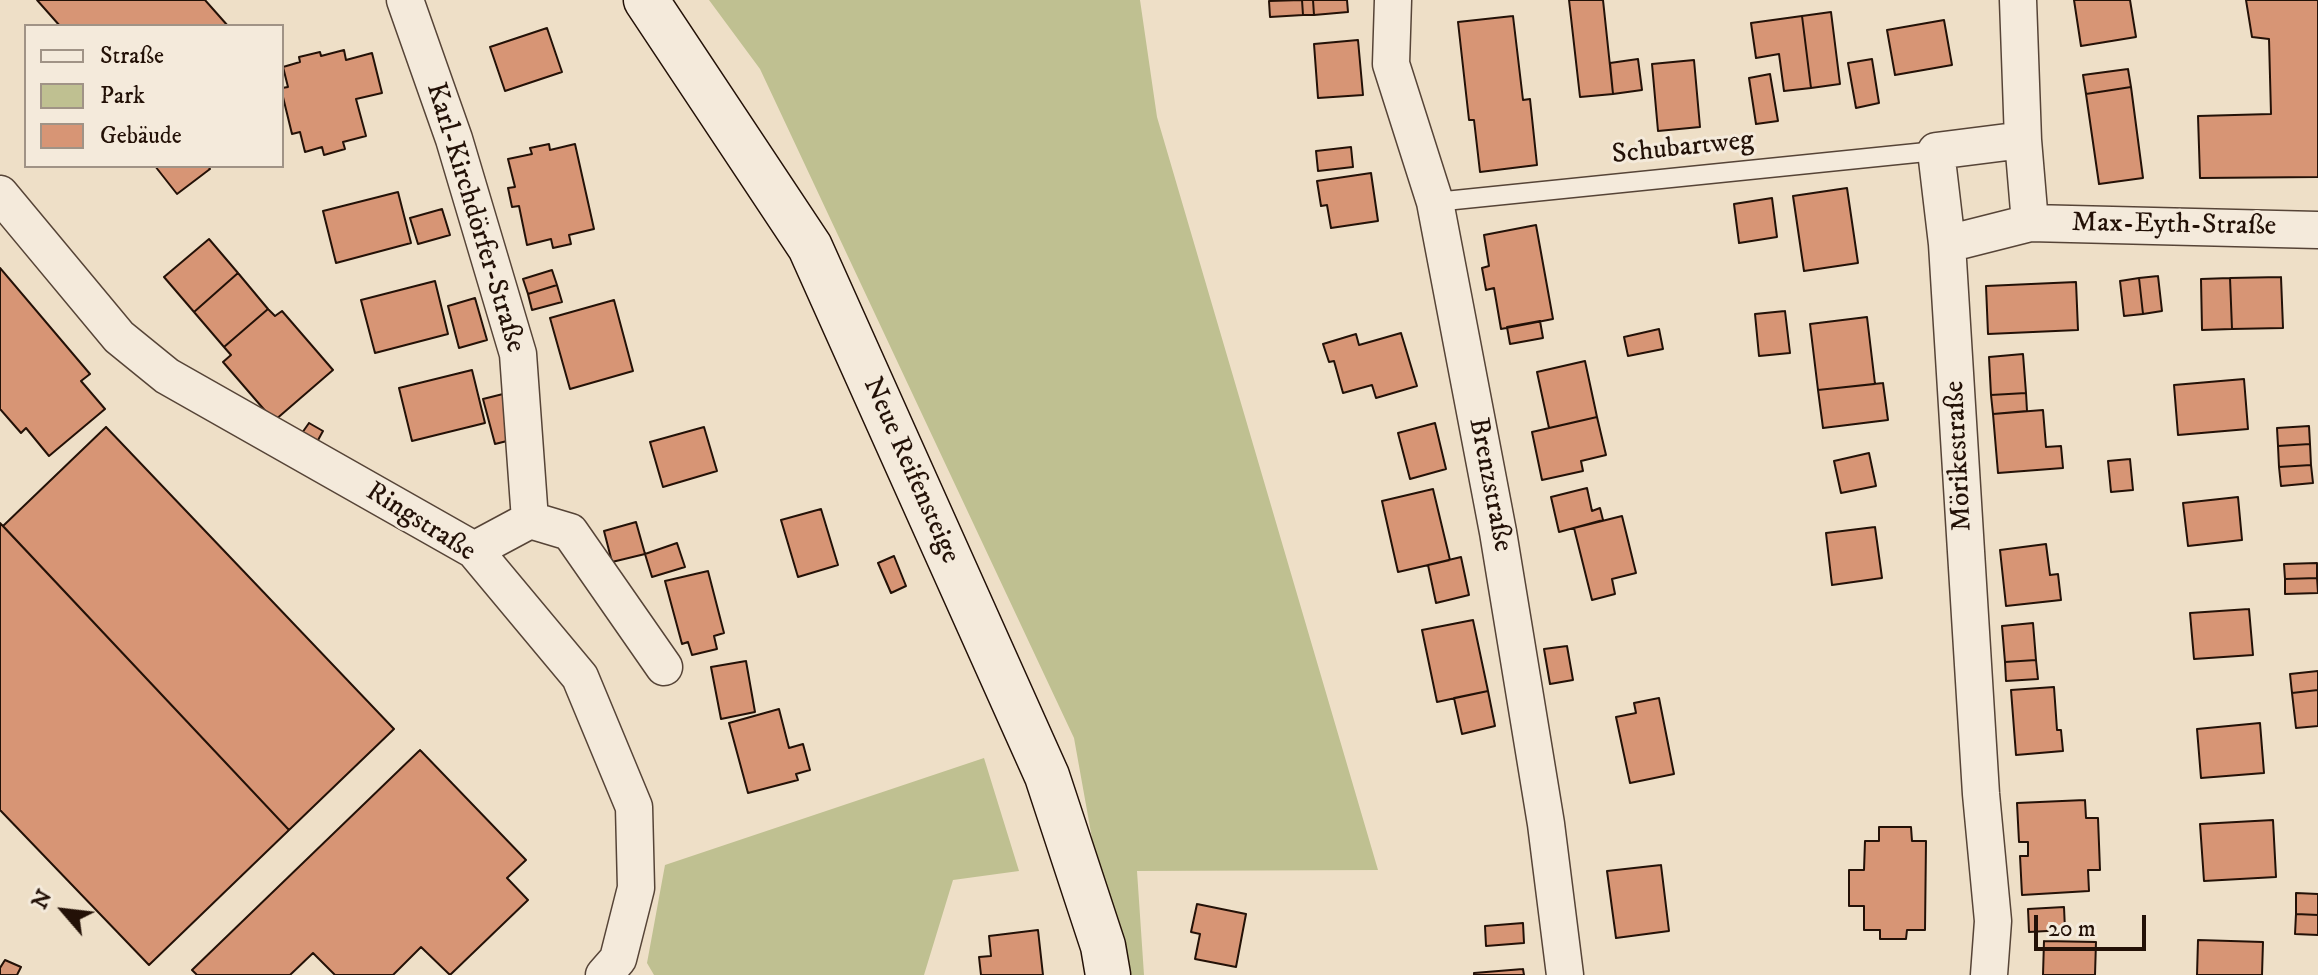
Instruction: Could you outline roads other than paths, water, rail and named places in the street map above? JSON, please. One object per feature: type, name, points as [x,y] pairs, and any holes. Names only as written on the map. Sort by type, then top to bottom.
[{"type":"main road","name":"Neue Reifensteige","points":[[646,0],[810,247],[1047,776],[1103,946],[1108,975]]},
{"type":"street","name":"Karl-Kirchdörfer-Straße","points":[[405,0],[454,139],[518,354],[530,520]]},
{"type":"street","name":"Brenzstraße","points":[[1393,0],[1391,64],[1435,202],[1501,547],[1546,824],[1565,975]]},
{"type":"street","points":[[1947,244],[2030,223],[2023,140],[2018,0]]},
{"type":"street","points":[[1936,151],[2023,140]]},
{"type":"street","name":"Mörikestraße","points":[[1936,151],[1947,244],[1981,794],[1993,921],[1989,975]]},
{"type":"street","name":"Ringstraße","points":[[0,194],[119,337],[167,376],[474,550],[580,677],[634,807],[636,888],[619,970]]},
{"type":"street","name":"Max-Eyth-Straße","points":[[2030,223],[2318,230]]},
{"type":"street","points":[[474,550],[530,520],[570,532],[664,667]]},
{"type":"lane","name":"Schubartweg","points":[[1435,202],[1936,151]]}]
